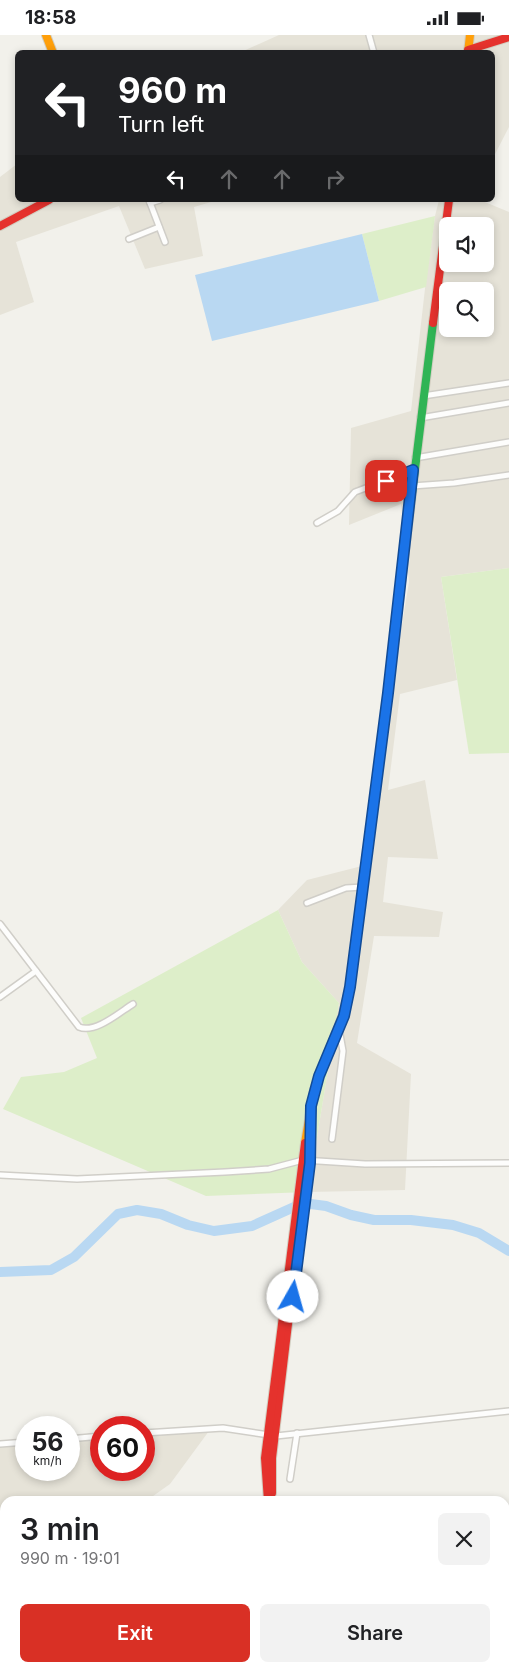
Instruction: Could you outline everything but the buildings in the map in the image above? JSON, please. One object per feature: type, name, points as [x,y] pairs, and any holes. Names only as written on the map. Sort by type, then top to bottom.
[{"type":"main road","points":[[46,35],[51,50]]},
{"type":"main road","points":[[468,50],[470,35]]},
{"type":"main road","points":[[471,50],[509,37]]},
{"type":"main road","points":[[0,226],[45,202]]},
{"type":"main road","points":[[272,1496],[273,1433],[306,1161],[310,1113],[315,1087],[339,1029],[350,987],[414,458],[449,202]]},
{"type":"main road","points":[[267,1496],[264,1470],[273,1433]]},
{"type":"street","points":[[368,35],[373,50]]},
{"type":"street","points":[[149,202],[165,242]]},
{"type":"street","points":[[129,239],[159,227]]},
{"type":"street","points":[[422,396],[509,383]]},
{"type":"street","points":[[420,419],[509,403]]},
{"type":"street","points":[[414,458],[509,442]]},
{"type":"street","points":[[317,523],[338,511],[354,491],[413,470]]},
{"type":"street","points":[[412,486],[454,483],[509,475]]},
{"type":"street","points":[[307,903],[346,888],[362,887]]},
{"type":"street","points":[[0,924],[76,1025],[82,1029],[97,1026],[133,1004]]},
{"type":"street","points":[[0,997],[36,971]]},
{"type":"street","points":[[332,1139],[343,1051],[339,1029]]},
{"type":"street","points":[[0,1175],[77,1179],[269,1169],[306,1161],[364,1164],[509,1163]]},
{"type":"street","points":[[155,1432],[223,1428],[273,1433],[296,1433],[509,1411]]},
{"type":"street","points":[[290,1479],[296,1433]]},
{"type":"street","points":[[0,1443],[15,1442]]},
{"type":"shaded area","points":[[279,35],[509,35],[509,127],[495,154],[495,50],[246,50]]},
{"type":"shaded area","points":[[15,166],[15,202],[211,202],[194,207],[203,256],[145,269],[119,206],[16,242],[34,302],[0,315],[0,177]]},
{"type":"shaded area","points":[[438,202],[485,202],[509,212],[509,568],[441,577],[457,680],[400,694],[388,790],[425,780],[438,859],[388,857],[383,902],[443,912],[439,937],[374,936],[357,1043],[411,1074],[405,1190],[308,1192],[339,1003],[302,962],[278,910],[307,880],[362,866],[409,582],[401,504],[349,525],[351,428],[411,411],[426,280]]},
{"type":"shaded area","points":[[209,1431],[170,1484],[153,1496],[0,1496],[0,1446],[15,1445],[15,1481],[80,1481],[80,1440],[90,1439],[90,1481],[155,1481],[155,1434]]},
{"type":"green space","points":[[435,216],[426,287],[379,301],[362,234]]},
{"type":"green space","points":[[509,568],[509,753],[469,754],[441,577]]},
{"type":"green space","points":[[278,910],[302,962],[339,1003],[308,1192],[206,1196],[3,1109],[21,1077],[64,1072],[97,1058],[81,1018]]},
{"type":"water","points":[[362,234],[379,301],[212,341],[195,275]]},
{"type":"waterway","points":[[0,1272],[51,1270],[74,1257],[118,1214],[137,1210],[161,1214],[188,1225],[214,1231],[252,1226],[303,1203],[326,1206],[351,1215],[374,1220],[411,1220],[453,1225],[479,1233],[509,1251]]},
{"type":"traffic: fast","points":[[383,729],[433,323]]},
{"type":"traffic: slow","points":[[46,35],[52,50]]},
{"type":"traffic: slow","points":[[468,50],[470,35]]},
{"type":"traffic: slow","points":[[305,1143],[314,1090],[342,1017],[350,987],[383,729]]},
{"type":"traffic: jam","points":[[468,50],[509,37]]},
{"type":"traffic: jam","points":[[0,226],[45,202]]},
{"type":"traffic: jam","points":[[433,323],[449,202]]},
{"type":"traffic: jam","points":[[268,1496],[265,1458],[305,1143]]},
{"type":"traffic: jam","points":[[272,1493],[272,1458],[309,1148]]},
{"type":"route","points":[[293,1297],[310,1163],[311,1106],[319,1076],[344,1016],[350,987],[388,693],[413,470],[386,481]]}]
